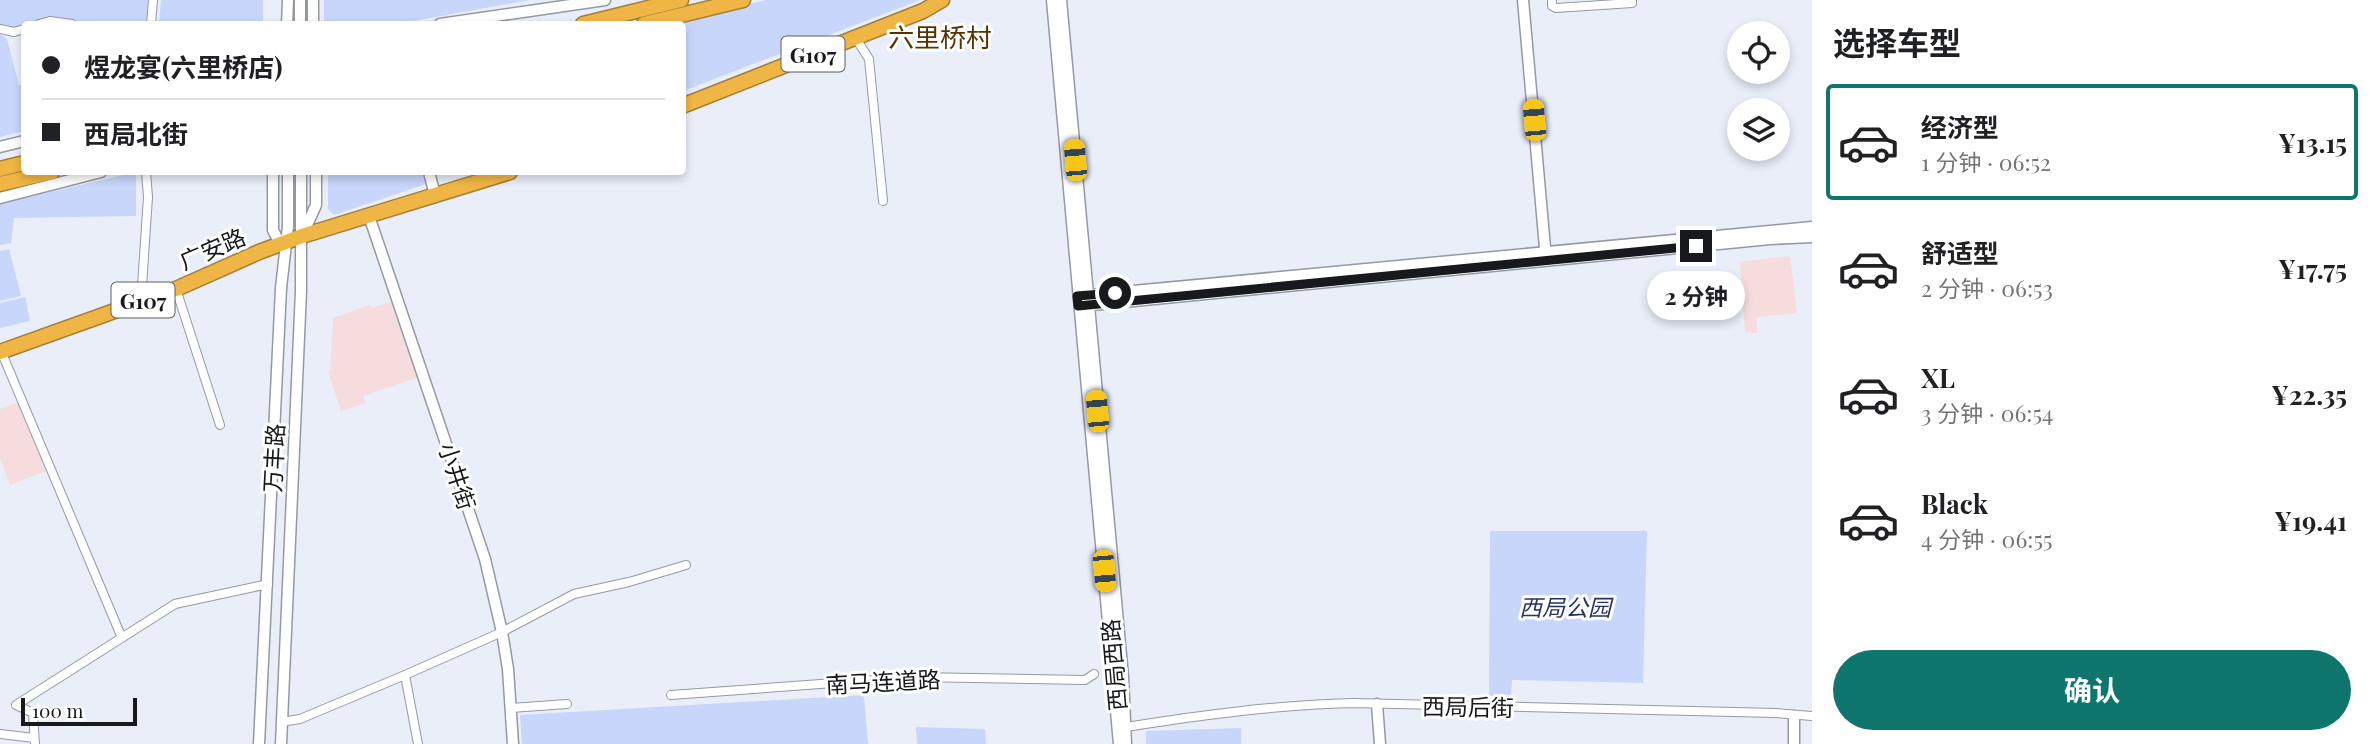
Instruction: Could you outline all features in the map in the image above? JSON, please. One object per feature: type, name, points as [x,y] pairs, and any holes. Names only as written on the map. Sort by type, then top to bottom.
[{"type":"highway","points":[[595,21],[681,0]]},
{"type":"highway","points":[[656,21],[743,0]]},
{"type":"highway","name":"G107","points":[[686,104],[923,11],[942,0]]},
{"type":"highway","points":[[0,169],[21,164]]},
{"type":"highway","points":[[0,184],[39,175]]},
{"type":"highway","name":"G107","points":[[285,243],[500,175]]},
{"type":"highway","name":"广安路","points":[[0,352],[176,289],[285,243]]},
{"type":"street","points":[[151,21],[152,0]]},
{"type":"street","points":[[288,0],[288,21]]},
{"type":"street","points":[[300,0],[300,21]]},
{"type":"street","points":[[313,0],[313,21]]},
{"type":"street","points":[[461,21],[605,0]]},
{"type":"street","name":"西局西路","points":[[1052,0],[1126,744]]},
{"type":"street","name":"西局西路","points":[[1061,0],[1119,744]]},
{"type":"street","points":[[1523,0],[1546,257]]},
{"type":"street","points":[[1552,0],[1552,6],[1556,8],[1632,3],[1632,0]]},
{"type":"street","points":[[0,29],[14,32],[21,30]]},
{"type":"street","points":[[855,37],[869,59],[883,201]]},
{"type":"street","points":[[0,148],[21,142]]},
{"type":"street","points":[[0,198],[89,175]]},
{"type":"street","points":[[141,301],[148,197],[146,175]]},
{"type":"street","points":[[273,175],[273,230],[277,238],[285,243]]},
{"type":"street","name":"万丰路","points":[[258,744],[281,288],[288,226],[288,175]]},
{"type":"street","name":"万丰路","points":[[281,744],[301,291],[301,175]]},
{"type":"street","points":[[302,236],[316,205],[317,175]]},
{"type":"street","points":[[430,175],[435,195]]},
{"type":"street","name":"小井街","points":[[369,216],[481,547],[502,632],[513,744]]},
{"type":"street","points":[[1546,257],[1812,227]]},
{"type":"street","points":[[1083,301],[1546,257],[1812,237]]},
{"type":"street","points":[[281,288],[288,285],[301,291]]},
{"type":"street","points":[[176,289],[220,425]]},
{"type":"street","points":[[0,352],[122,638]]},
{"type":"street","points":[[281,722],[300,719],[405,675],[502,632],[574,594],[629,582],[685,565]]},
{"type":"street","points":[[0,734],[35,741],[33,713],[16,705],[175,604],[268,584],[272,604],[271,658],[279,659],[284,656]]},
{"type":"street","name":"南马连道路","points":[[671,695],[915,677],[1085,680],[1094,674]]},
{"type":"street","points":[[405,675],[418,744]]},
{"type":"street","points":[[511,708],[567,704]]},
{"type":"street","points":[[1377,704],[1380,744]]},
{"type":"street","name":"西局后街","points":[[1126,727],[1291,705],[1377,704],[1812,716]]},
{"type":"street","points":[[260,714],[268,709],[274,710],[275,744]]},
{"type":"street","points":[[1794,716],[1794,744]]},
{"type":"shaded area","points":[[1790,256],[1797,313],[1757,317],[1757,333],[1745,332],[1740,262]]},
{"type":"shaded area","points":[[391,302],[419,377],[363,396],[366,403],[341,411],[328,372],[333,318],[369,305],[372,308]]},
{"type":"shaded area","points":[[19,402],[46,471],[10,485],[0,458],[0,409]]},
{"type":"green space","points":[[0,0],[148,0],[146,21],[74,21],[53,17],[39,21],[21,21],[21,26],[14,28],[0,25]]},
{"type":"green space","points":[[161,0],[263,0],[263,21],[159,21]]},
{"type":"green space","points":[[324,0],[530,0],[414,21],[324,21]]},
{"type":"green space","points":[[766,0],[920,0],[686,90],[686,21],[683,21]]},
{"type":"green space","points":[[0,34],[7,39],[21,85],[21,132],[0,137]]},
{"type":"green space","points":[[123,175],[136,175],[136,216],[14,218],[11,243],[0,245],[0,204]]},
{"type":"green space","points":[[328,175],[424,175],[426,184],[334,215],[328,209]]},
{"type":"green space","points":[[9,249],[21,296],[0,301],[0,251]]},
{"type":"green space","points":[[25,297],[30,321],[0,328],[0,303]]},
{"type":"green space","name":"西局公园","points":[[1490,531],[1647,531],[1643,683],[1512,680],[1511,696],[1489,696]]},
{"type":"green space","points":[[864,695],[868,744],[522,744],[520,715]]},
{"type":"green space","points":[[916,727],[985,729],[986,744],[917,744]]},
{"type":"green space","points":[[1241,728],[1241,744],[1146,744],[1146,731]]},
{"type":"district","name":"六里桥村","points":[[940,36]]},
{"type":"route","points":[[1115,293],[1077,296],[1078,306],[1696,246]]}]
